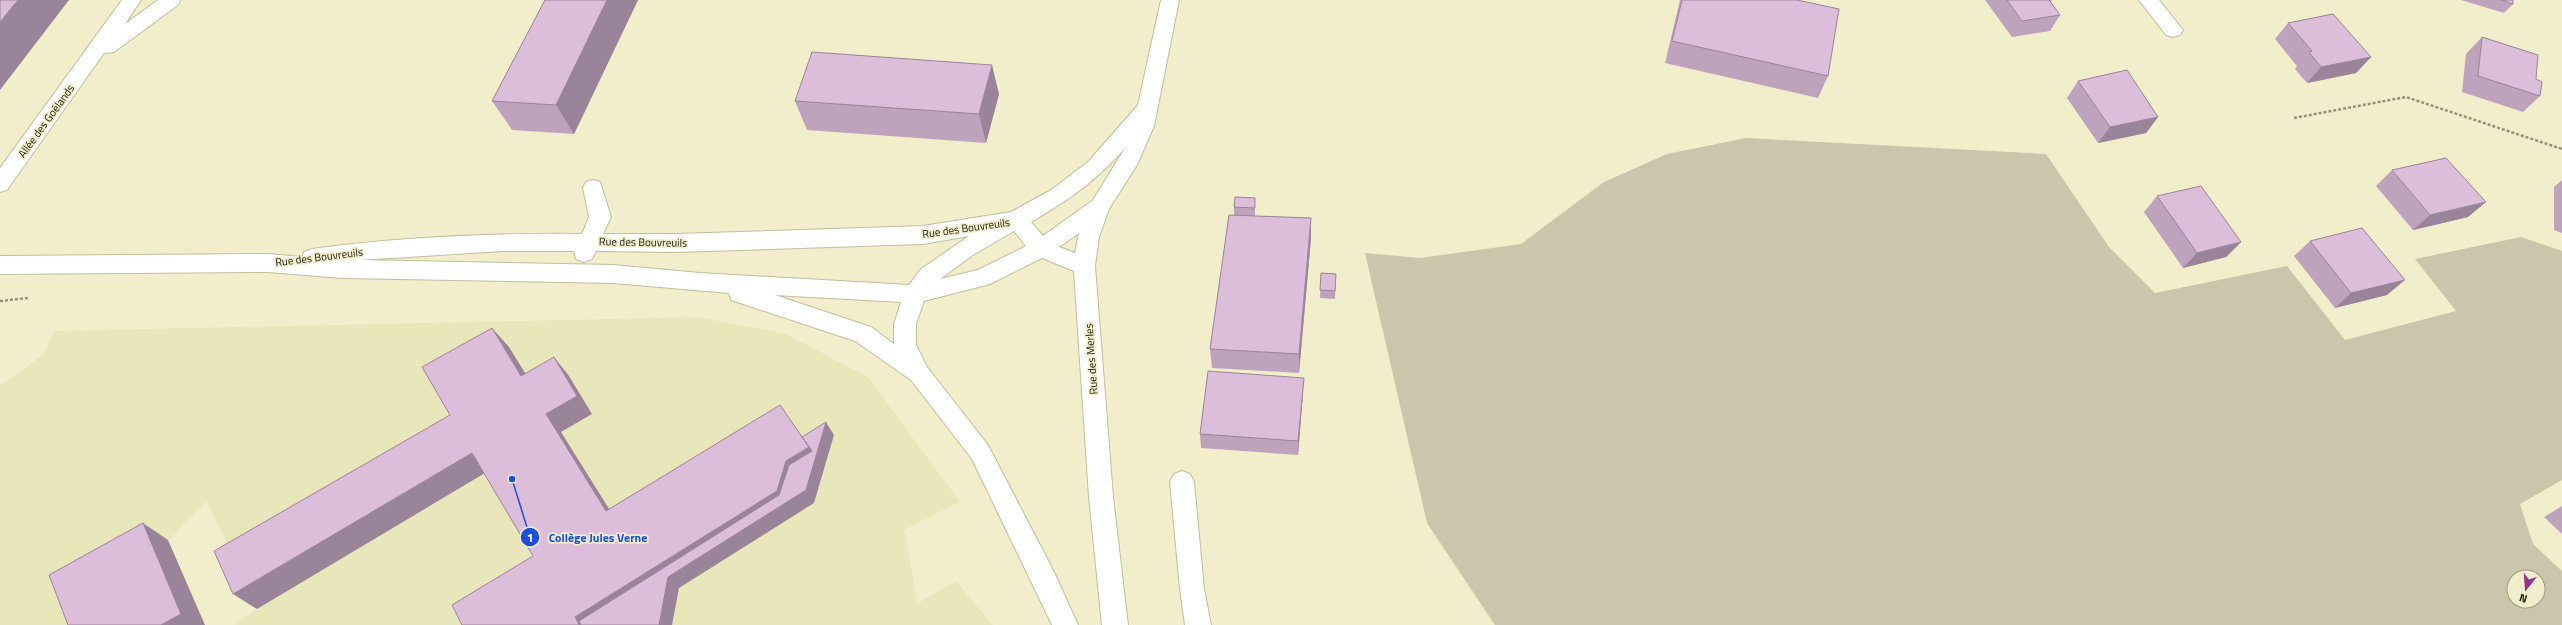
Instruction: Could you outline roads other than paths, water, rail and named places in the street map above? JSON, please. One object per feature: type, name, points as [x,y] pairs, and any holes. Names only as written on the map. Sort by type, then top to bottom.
[{"type":"street","name":"Allée des Goélands","points":[[0,184],[92,58],[132,0]]},
{"type":"street","name":"Allée des Goélands","points":[[92,58],[171,0]]},
{"type":"street","name":"Rue des Merles","points":[[1115,625],[1101,497],[1084,266],[1088,238],[1100,206],[1130,159],[1144,126],[1170,0]]},
{"type":"street","points":[[2148,0],[2173,30]]},
{"type":"street","name":"Rue des Merles","points":[[919,374],[906,345],[905,324],[915,294],[929,275],[959,253],[1058,196],[1095,168],[1149,106]]},
{"type":"street","points":[[576,273],[600,217],[594,188]]},
{"type":"street","points":[[700,282],[915,294],[982,278],[1041,249],[1100,206]]},
{"type":"street","points":[[1017,220],[1041,249],[1084,266]]},
{"type":"street","name":"Rue des Bouvreuils","points":[[268,263],[380,249],[504,242],[589,241],[675,243],[923,235],[1017,220]]},
{"type":"street","name":"Rue des Bouvreuils","points":[[0,265],[268,263],[342,269],[612,274],[700,282]]},
{"type":"street","points":[[700,282],[792,308],[863,334],[919,374],[980,452],[1045,580],[1065,625]]},
{"type":"street","points":[[1182,482],[1192,589],[1198,625]]},
{"type":"place","name":"Collège Jules Verne","points":[[512,479]]}]
